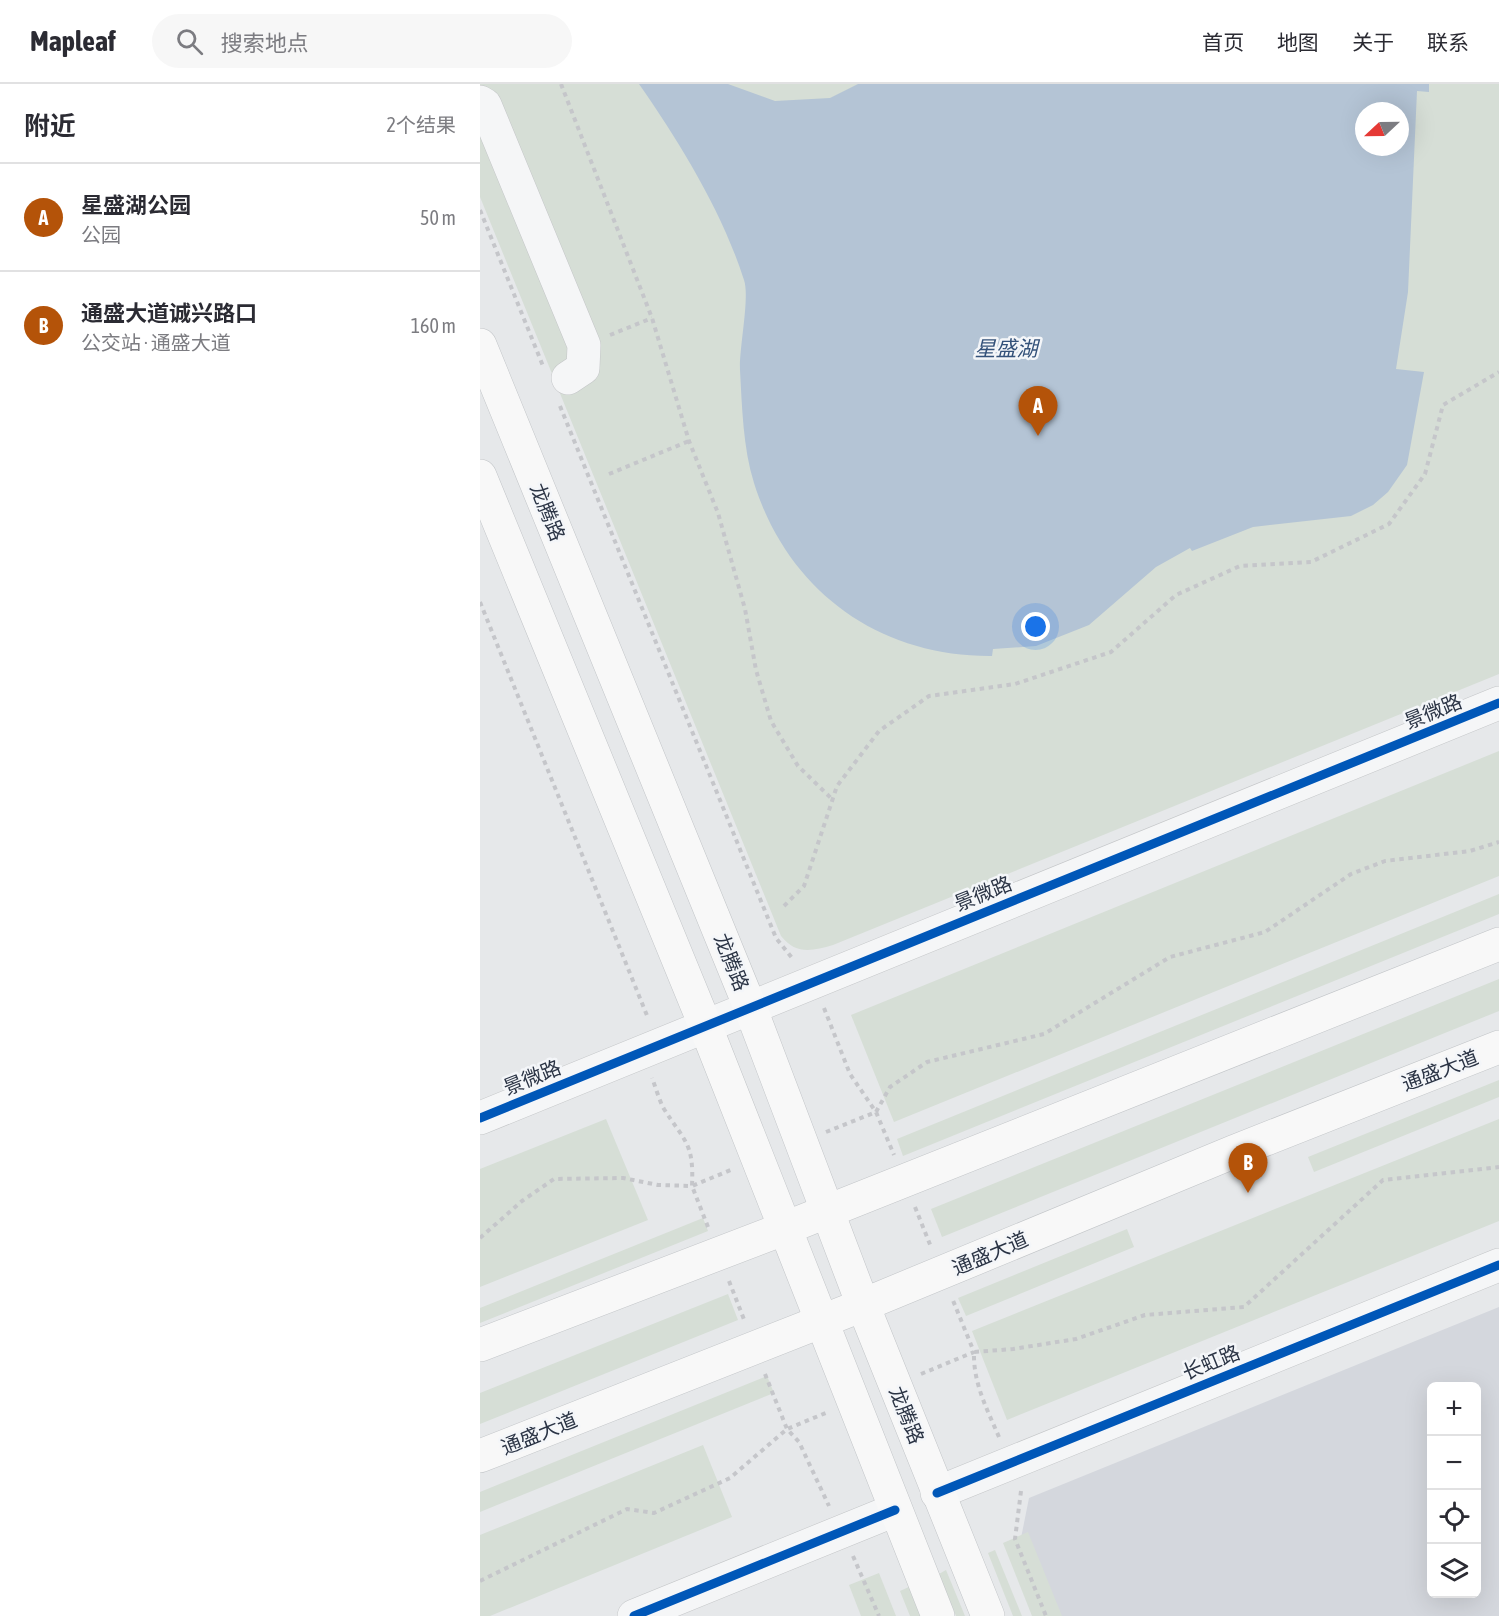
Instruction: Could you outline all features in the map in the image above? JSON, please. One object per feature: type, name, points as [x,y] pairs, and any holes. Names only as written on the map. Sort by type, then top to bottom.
[{"type":"main road","name":"龙腾路","points":[[480,345],[750,1007],[863,1305],[988,1616]]},
{"type":"main road","points":[[480,476],[705,1025],[783,1229],[938,1616]]},
{"type":"main road","points":[[480,1345],[783,1229],[827,1209],[1499,944]]},
{"type":"main road","name":"通盛大道","points":[[480,1456],[820,1320],[863,1305],[1233,1152],[1499,1047]]},
{"type":"street","points":[[480,102],[485,105],[584,345],[583,368],[557,384]]},
{"type":"street","name":"景微路","points":[[480,1118],[1499,704]]},
{"type":"street","name":"长虹路","points":[[937,1493],[1499,1265]]},
{"type":"street","points":[[634,1616],[895,1510]]},
{"type":"path","points":[[561,84],[652,318],[690,441],[717,513],[731,557],[771,721],[798,766],[832,800]]},
{"type":"path","points":[[480,210],[557,384],[776,938],[796,962],[786,966]]},
{"type":"path","points":[[584,345],[652,318]]},
{"type":"path","points":[[784,906],[804,886],[837,786],[879,731],[928,696],[1015,684],[1111,652],[1176,595],[1240,566],[1311,562],[1389,524],[1425,474],[1443,405],[1499,372]]},
{"type":"path","points":[[609,474],[690,441]]},
{"type":"path","points":[[480,602],[651,1024]]},
{"type":"path","points":[[821,1000],[850,1074],[876,1112],[890,1087],[927,1062],[1044,1034],[1170,957],[1265,932],[1351,874],[1385,861],[1470,851],[1499,842]]},
{"type":"path","points":[[480,1238],[522,1201],[554,1179],[623,1178],[658,1185],[692,1186],[693,1163],[686,1137],[663,1108],[648,1068]]},
{"type":"path","points":[[1003,1447],[980,1393],[974,1369],[974,1352],[1014,1349],[1076,1339],[1145,1315],[1244,1307],[1383,1180],[1499,1167]]},
{"type":"path","points":[[480,1581],[627,1509],[654,1513],[730,1478],[787,1429]]},
{"type":"path","points":[[1016,1480],[1021,1491],[1015,1539],[1046,1616]]},
{"type":"shaded area","points":[[480,84],[1499,84],[1499,674],[833,945],[811,950],[799,949],[781,936],[480,197]]},
{"type":"shaded area","points":[[1499,751],[1499,876],[894,1122],[851,1015]]},
{"type":"shaded area","points":[[1499,894],[1499,914],[903,1156],[897,1139]]},
{"type":"shaded area","points":[[1499,979],[1499,1011],[942,1237],[931,1209]]},
{"type":"shaded area","points":[[1499,1080],[1499,1097],[1314,1172],[1308,1157]]},
{"type":"shaded area","points":[[606,1119],[648,1220],[480,1287],[480,1169]]},
{"type":"shaded area","points":[[1499,1119],[1499,1221],[1007,1420],[972,1331]]},
{"type":"shaded area","points":[[703,1218],[708,1231],[480,1323],[480,1308]]},
{"type":"shaded area","points":[[1127,1229],[1134,1247],[966,1316],[958,1298]]},
{"type":"shaded area","points":[[728,1294],[738,1320],[480,1424],[480,1393]]},
{"type":"shaded area","points":[[1499,1307],[1499,1616],[1052,1616],[1021,1538],[1029,1498]]},
{"type":"shaded area","points":[[767,1376],[774,1393],[480,1512],[480,1492]]},
{"type":"shaded area","points":[[703,1445],[732,1517],[490,1616],[480,1616],[480,1535]]},
{"type":"shaded area","points":[[1028,1532],[1062,1616],[1032,1616],[1003,1543]]},
{"type":"shaded area","points":[[995,1550],[1022,1616],[1013,1616],[988,1553]]},
{"type":"shaded area","points":[[946,1570],[965,1616],[956,1616],[939,1574]]},
{"type":"shaded area","points":[[879,1573],[896,1616],[861,1616],[849,1585]]},
{"type":"shaded area","points":[[911,1586],[923,1616],[910,1616],[900,1591]]},
{"type":"water","name":"星盛湖","points":[[639,84],[728,84],[775,101],[830,98],[858,84],[1429,84],[1429,92],[1417,91],[1408,292],[1396,369],[1424,372],[1407,465],[1388,492],[1373,505],[1351,516],[1253,527],[1192,551],[1190,548],[1156,567],[1089,625],[1036,646],[993,649],[992,656],[951,653],[912,645],[876,630],[843,610],[814,585],[790,556],[769,521],[750,470],[744,427],[740,370],[746,288],[735,254],[712,203]]},
{"type":"cycle path","points":[[480,1118],[1499,703]]},
{"type":"cycle path","points":[[937,1493],[1499,1265]]},
{"type":"cycle path","points":[[634,1616],[895,1510]]},
{"type":"place","name":"星盛湖公园","points":[[1038,436]]},
{"type":"place","name":"通盛大道诚兴路口","points":[[1248,1193]]}]
